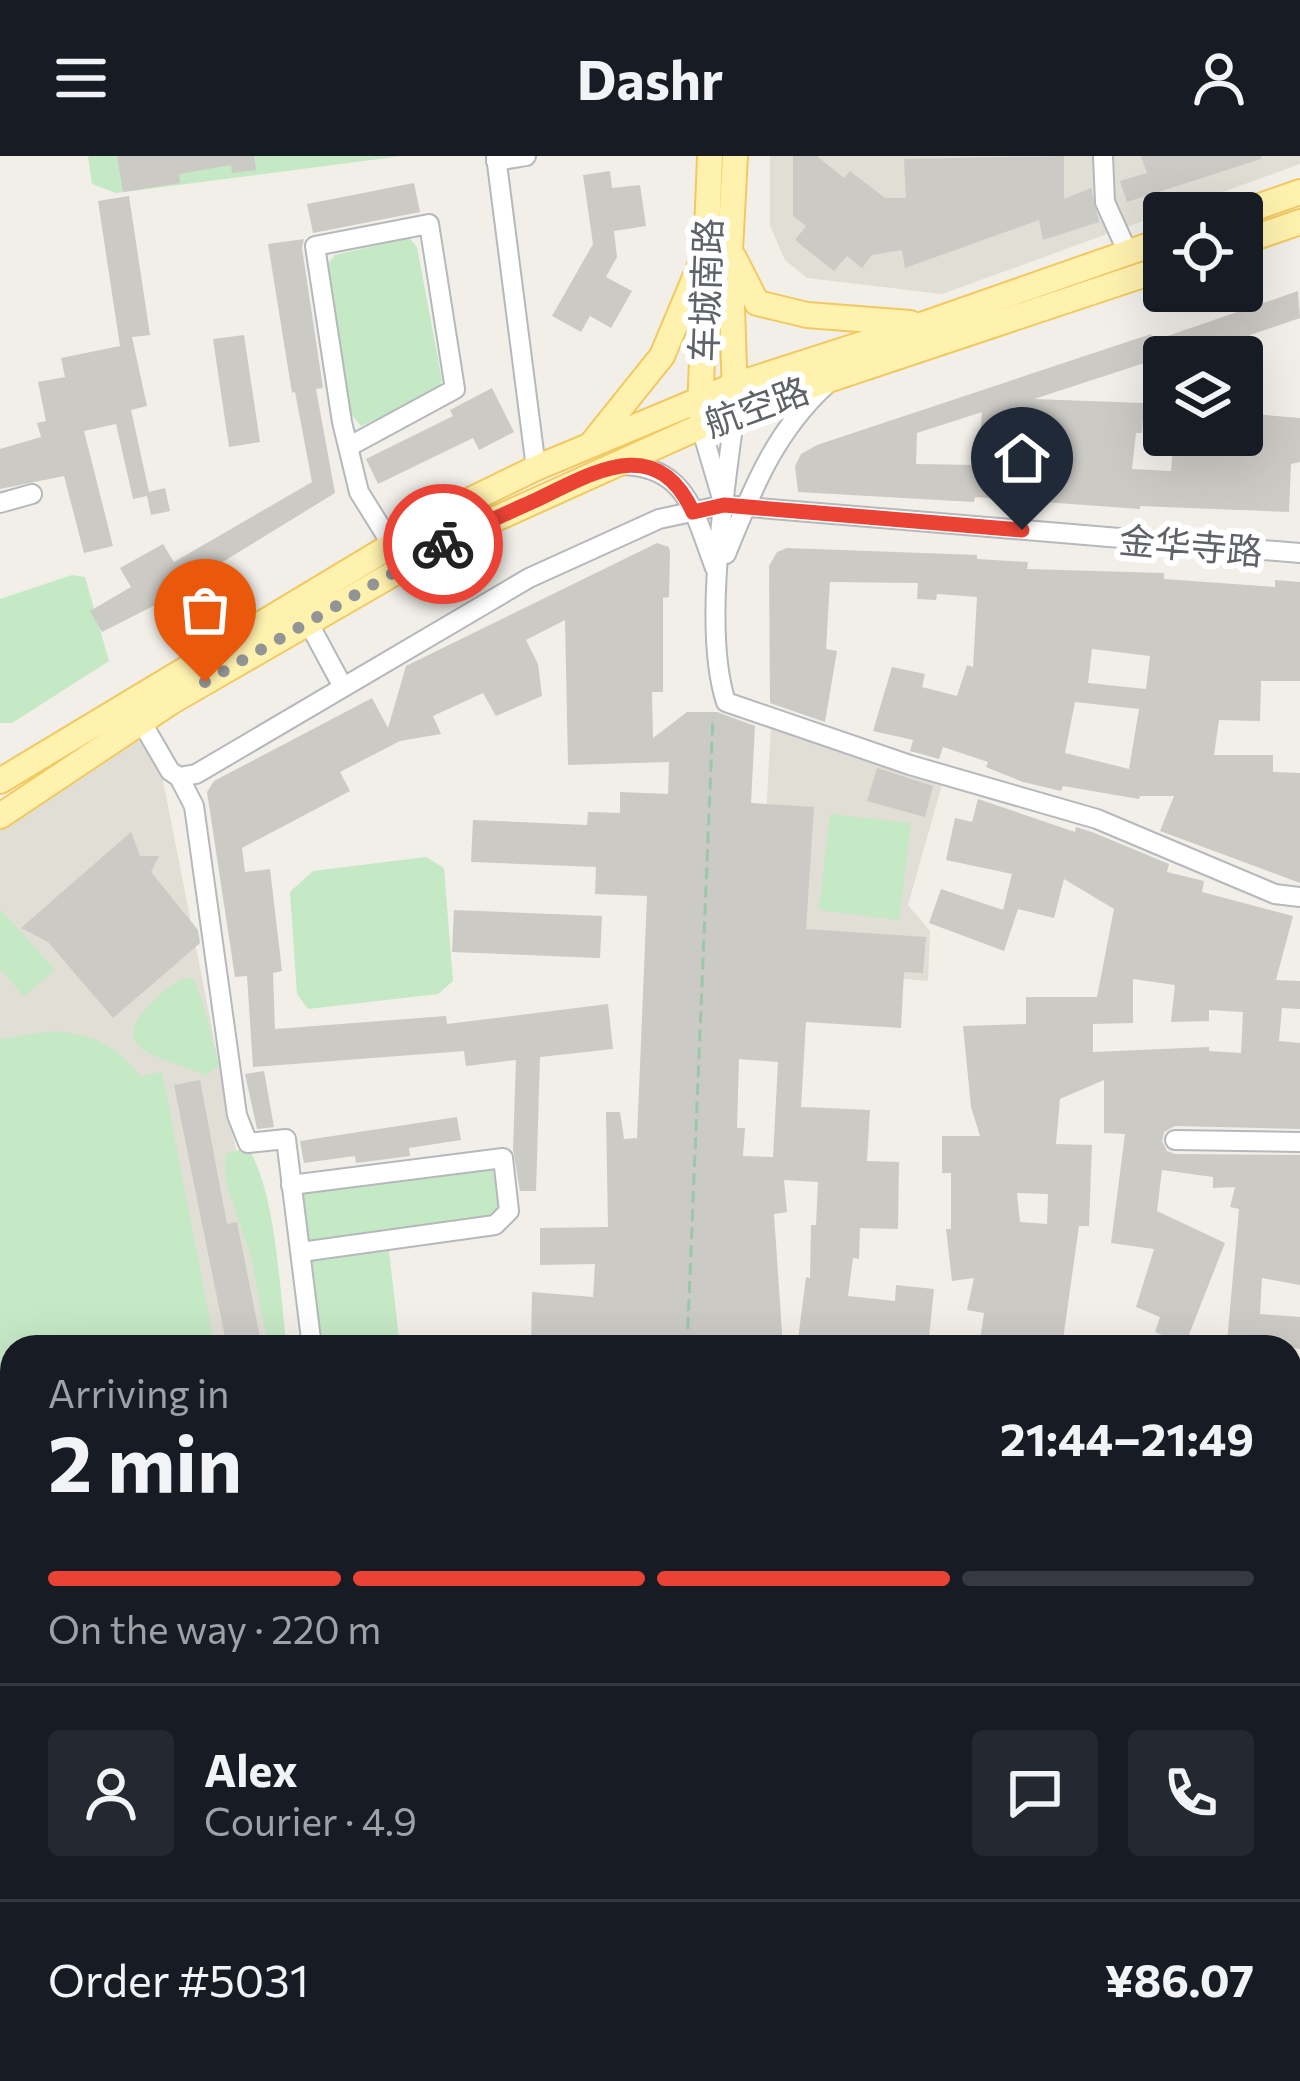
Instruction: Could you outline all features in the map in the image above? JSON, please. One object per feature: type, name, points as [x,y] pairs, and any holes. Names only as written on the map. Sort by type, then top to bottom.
[{"type":"main road","name":"车城南路","points":[[710,156],[735,411]]},
{"type":"main road","name":"车城南路","points":[[700,411],[717,252],[735,156]]},
{"type":"main road","points":[[1263,205],[1300,192]]},
{"type":"main road","points":[[1263,235],[1300,222]]},
{"type":"main road","name":"航空路","points":[[0,816],[141,721],[308,622],[462,534],[611,465],[735,385],[1143,248]]},
{"type":"main road","points":[[591,444],[662,356],[717,252],[757,302],[807,315],[924,324]]},
{"type":"main road","name":"航空路","points":[[0,782],[452,509],[536,468],[591,444],[700,411],[735,411],[1143,275]]},
{"type":"street","points":[[526,156],[496,159],[536,468]]},
{"type":"street","points":[[1103,156],[1106,202],[1128,253]]},
{"type":"street","points":[[348,447],[455,389],[429,224],[315,246],[348,447],[359,492],[392,545]]},
{"type":"street","points":[[718,575],[745,507],[787,425],[833,378]]},
{"type":"street","points":[[700,411],[724,505]]},
{"type":"street","points":[[735,411],[718,575],[718,680],[726,702],[910,765],[1097,819],[1275,894],[1300,897]]},
{"type":"street","points":[[611,465],[647,466],[671,479],[693,512],[718,575]]},
{"type":"street","points":[[0,503],[32,494]]},
{"type":"street","name":"金华寺路","points":[[179,777],[196,774],[529,578],[659,519],[724,505],[1300,553]]},
{"type":"street","points":[[308,622],[344,687]]},
{"type":"street","points":[[141,721],[194,806],[237,1114],[248,1143],[286,1139],[311,1335]]},
{"type":"street","points":[[1175,1140],[1300,1142]]},
{"type":"street","points":[[291,1185],[503,1158],[509,1211],[495,1225],[301,1252]]},
{"type":"path","points":[[687,1335],[718,680]]},
{"type":"shaded area","points":[[770,156],[1300,156],[1300,164],[1223,192],[1143,192],[1143,221],[942,294],[807,278],[785,260],[770,226]]},
{"type":"shaded area","points":[[150,715],[273,1335],[0,1335],[0,816]]},
{"type":"shaded area","points":[[771,724],[943,781],[908,905],[930,931],[928,981],[758,965]]},
{"type":"green space","points":[[88,156],[402,156],[116,193],[92,184]]},
{"type":"green space","points":[[409,238],[417,247],[442,380],[437,391],[361,426],[350,413],[328,264],[335,255]]},
{"type":"green space","points":[[72,575],[85,577],[109,661],[12,723],[0,723],[0,599]]},
{"type":"green space","points":[[830,814],[911,823],[899,920],[819,910]]},
{"type":"green space","points":[[426,857],[444,868],[453,981],[438,994],[308,1009],[297,994],[290,892],[313,871]]},
{"type":"green space","points":[[0,909],[55,970],[24,996],[0,969]]},
{"type":"green space","points":[[192,977],[219,1065],[206,1076],[150,1054],[133,1036],[135,1024],[156,999],[172,985]]},
{"type":"green space","points":[[53,1031],[80,1035],[102,1043],[140,1076],[162,1072],[213,1335],[0,1335],[0,1039]]},
{"type":"green space","points":[[250,1151],[259,1171],[276,1246],[286,1335],[266,1335],[252,1261],[226,1183],[225,1154]]},
{"type":"green space","points":[[503,1158],[509,1211],[495,1225],[301,1252],[291,1185]]},
{"type":"green space","points":[[389,1251],[399,1335],[319,1335],[310,1260]]},
{"type":"building","points":[[117,156],[254,156],[256,170],[232,173],[231,165],[179,174],[180,183],[123,192]]},
{"type":"building","points":[[793,156],[817,156],[844,178],[850,171],[885,198],[906,198],[904,159],[1064,156],[1064,199],[1091,188],[1099,222],[1043,240],[1039,220],[905,268],[902,250],[872,255],[862,268],[847,256],[834,271],[795,240],[806,226],[793,216]]},
{"type":"building","points":[[1141,156],[1261,156],[1158,192],[1143,192],[1143,197],[1127,202],[1120,181],[1147,173]]},
{"type":"building","points":[[610,171],[612,188],[640,185],[646,226],[614,231],[617,257],[606,277],[632,291],[611,328],[590,316],[581,332],[552,316],[593,244],[583,175]]},
{"type":"building","points":[[414,183],[420,212],[313,233],[307,204]]},
{"type":"building","points":[[129,196],[150,335],[132,337],[147,406],[131,410],[149,492],[165,488],[170,511],[151,515],[147,496],[133,499],[116,424],[84,431],[113,546],[84,553],[64,476],[0,489],[0,449],[41,437],[37,423],[46,421],[38,382],[65,377],[61,358],[120,346],[98,201]]},
{"type":"building","points":[[304,239],[323,388],[316,389],[335,493],[190,582],[191,587],[102,632],[90,611],[131,587],[120,568],[163,544],[174,562],[312,482],[268,244]]},
{"type":"building","points":[[1298,291],[1300,318],[1250,335],[1168,336],[1237,312],[1263,312],[1263,303]]},
{"type":"building","points":[[244,335],[260,442],[229,447],[213,339]]},
{"type":"building","points":[[1143,337],[1143,364],[1034,399],[1143,403],[1142,433],[1136,433],[1132,469],[1171,471],[1172,456],[1263,456],[1263,415],[1300,418],[1300,462],[1291,464],[1289,512],[798,492],[795,466],[801,454]],"holes":[[[982,412],[978,465],[916,464],[917,433]]]},
{"type":"building","points":[[492,388],[514,432],[479,450],[473,438],[378,484],[366,459],[453,416],[450,410]]},
{"type":"building","points":[[657,543],[669,547],[669,597],[663,598],[663,692],[652,692],[653,738],[687,712],[717,712],[755,726],[751,803],[814,807],[806,929],[926,937],[923,973],[904,972],[901,1028],[806,1022],[801,1107],[870,1110],[867,1161],[899,1162],[898,1229],[860,1228],[859,1259],[853,1258],[848,1296],[895,1301],[896,1285],[934,1289],[929,1335],[799,1335],[806,1277],[810,1278],[818,1182],[784,1180],[787,1212],[774,1214],[782,1335],[531,1335],[532,1292],[593,1297],[595,1264],[540,1265],[540,1228],[608,1227],[606,1112],[620,1112],[624,1139],[637,1138],[647,896],[595,894],[596,867],[471,862],[473,820],[587,825],[588,812],[620,813],[620,792],[668,794],[669,762],[568,765],[565,620],[526,640],[538,664],[542,696],[496,716],[483,693],[433,716],[441,734],[400,741],[340,772],[350,791],[242,848],[245,872],[270,869],[282,971],[273,973],[275,1029],[446,1016],[447,1024],[608,1004],[613,1049],[540,1057],[536,1191],[520,1191],[513,1149],[516,1060],[466,1066],[464,1051],[253,1067],[247,976],[235,977],[207,792],[214,781],[372,698],[388,728],[406,666]],"holes":[[[739,1059],[778,1062],[773,1157],[743,1156],[745,1128],[737,1128]]]},
{"type":"building","points":[[787,548],[977,555],[977,559],[1028,562],[1027,569],[1164,573],[1164,579],[1275,587],[1275,580],[1300,582],[1300,681],[1261,681],[1260,721],[1219,720],[1214,755],[1273,755],[1273,772],[1300,773],[1300,883],[1160,831],[1174,796],[1139,799],[1063,786],[1061,791],[1023,782],[986,767],[988,762],[943,747],[939,759],[910,751],[913,740],[873,731],[892,667],[925,674],[922,687],[957,696],[967,665],[973,667],[977,597],[937,594],[936,600],[917,599],[918,583],[830,582],[826,649],[837,651],[825,722],[770,703],[769,566],[777,552]],"holes":[[[1092,649],[1150,656],[1146,689],[1088,683]],[[1075,702],[1139,709],[1129,769],[1065,753]]]},
{"type":"building","points":[[877,768],[933,786],[925,817],[867,801]]},
{"type":"building","points":[[978,799],[1075,832],[1076,827],[1169,864],[1167,872],[1204,881],[1202,892],[1293,916],[1276,980],[1300,981],[1300,1009],[1282,1008],[1279,1041],[1300,1043],[1300,1129],[1175,1126],[1164,1132],[1162,1141],[1175,1154],[1300,1155],[1300,1285],[1262,1278],[1260,1314],[1300,1317],[1300,1335],[1228,1335],[1239,1209],[1230,1207],[1235,1187],[1213,1188],[1213,1177],[1162,1170],[1157,1211],[1225,1243],[1189,1335],[1155,1332],[1160,1317],[1136,1307],[1154,1249],[1111,1243],[1125,1134],[1104,1133],[1104,1080],[1060,1099],[1056,1144],[1092,1145],[1089,1226],[1079,1226],[1064,1335],[981,1335],[984,1313],[967,1310],[974,1278],[952,1281],[946,1229],[951,1229],[951,1173],[942,1173],[942,1136],[980,1136],[971,1107],[963,1026],[1026,1024],[1026,997],[1097,997],[1114,909],[1064,879],[1054,918],[1018,909],[1004,951],[929,923],[941,889],[1003,910],[1012,874],[946,860],[955,818],[972,822]],"holes":[[[1133,979],[1175,985],[1171,1022],[1209,1021],[1209,1010],[1243,1012],[1241,1053],[1209,1051],[1209,1047],[1093,1052],[1093,1024],[1133,1023]],[[1017,1193],[1048,1194],[1047,1224],[1020,1222]]]},
{"type":"building","points":[[131,832],[140,856],[159,856],[151,872],[198,930],[200,943],[113,1018],[48,942],[21,928]]},
{"type":"building","points":[[454,910],[602,916],[600,958],[452,952]]},
{"type":"building","points":[[264,1071],[274,1127],[257,1129],[245,1074]]},
{"type":"building","points":[[200,1080],[227,1224],[237,1222],[260,1335],[225,1335],[174,1085]]},
{"type":"building","points":[[457,1117],[461,1140],[409,1148],[410,1156],[356,1163],[355,1156],[304,1163],[300,1141]]},
{"type":"way so far","points":[[205,682],[443,544]]},
{"type":"route","points":[[443,544],[611,465],[647,466],[671,479],[693,512],[724,505],[1022,530]]}]
